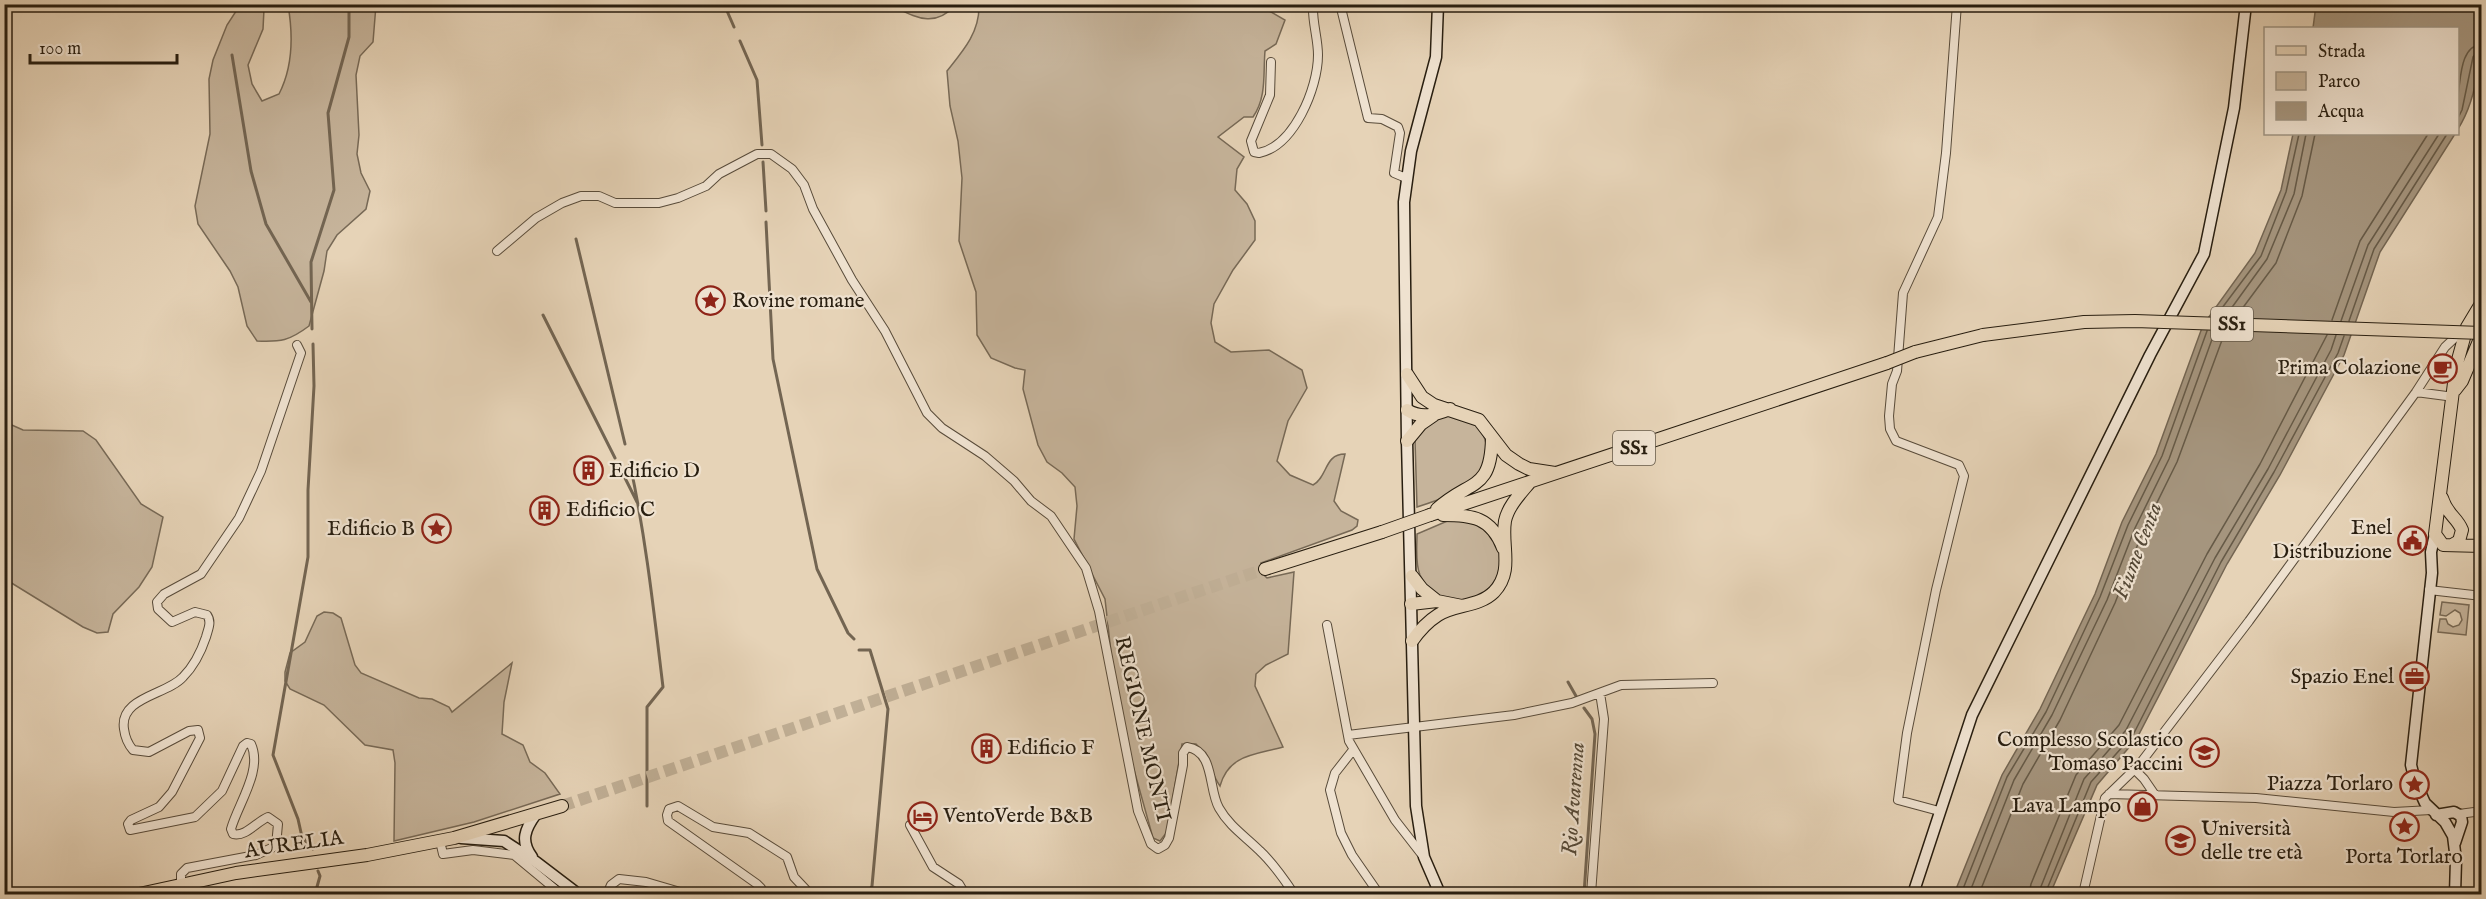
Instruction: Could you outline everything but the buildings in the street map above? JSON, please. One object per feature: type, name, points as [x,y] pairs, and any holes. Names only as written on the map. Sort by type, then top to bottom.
[{"type":"main road","points":[[1438,4],[1436,57],[1406,178],[1407,441],[1416,806],[1424,857],[1440,894]]},
{"type":"main road","points":[[1912,894],[1972,715],[2150,356],[2204,254],[2234,108],[2246,4]]},
{"type":"main road","points":[[2432,573],[2431,552],[2436,529],[2456,367],[2467,327],[2481,302]]},
{"type":"main road","name":"SS1","points":[[1265,569],[1560,474],[1915,352],[1983,335],[2084,322],[2135,321],[2481,334]]},
{"type":"main road","points":[[2454,393],[2462,381],[2481,334]]},
{"type":"main road","points":[[1407,374],[1422,397],[1434,410]]},
{"type":"main road","points":[[1407,410],[1414,414],[1450,409],[1479,420],[1506,455],[1519,464],[1529,469],[1560,474]]},
{"type":"main road","points":[[1407,441],[1434,410]]},
{"type":"main road","points":[[1430,515],[1444,503],[1473,487],[1485,476],[1490,466],[1492,438]]},
{"type":"main road","points":[[1412,641],[1420,629],[1439,614],[1480,602],[1493,593],[1503,579],[1507,564],[1506,519],[1515,501],[1530,482]]},
{"type":"main road","points":[[2440,491],[2445,509],[2462,530],[2480,546]]},
{"type":"main road","points":[[1430,515],[1467,515],[1477,518],[1489,525],[1500,539],[1506,554]]},
{"type":"main road","points":[[2436,529],[2446,518],[2454,519]]},
{"type":"main road","points":[[2436,529],[2439,542],[2450,545],[2480,546]]},
{"type":"main road","points":[[2456,894],[2454,821],[2433,812],[2419,792],[2411,765],[2432,573],[2440,553],[2461,538],[2462,530]]},
{"type":"main road","points":[[1412,576],[1422,589],[1437,601]]},
{"type":"main road","points":[[1411,604],[1437,601],[1463,606]]},
{"type":"main road","points":[[1411,604],[1430,613],[1439,614]]},
{"type":"main road","name":"AURELIA","points":[[140,894],[236,873],[367,855],[440,841],[562,806]]},
{"type":"main road","points":[[536,814],[528,824],[524,837],[527,850],[536,862]]},
{"type":"main road","points":[[454,838],[497,840],[536,862],[578,894]]},
{"type":"street","points":[[1304,4],[1308,9],[1313,5]]},
{"type":"street","points":[[1340,4],[1368,118],[1372,120],[1382,118],[1398,127],[1400,134],[1394,173],[1406,178]]},
{"type":"street","points":[[1939,811],[1898,800],[1907,734],[1936,590],[1964,476],[1959,465],[1896,441],[1890,429],[1889,416],[1892,384],[1897,371],[1903,293],[1938,217],[1946,153],[1957,4]]},
{"type":"street","points":[[1271,62],[1270,95],[1251,141],[1254,152],[1259,153],[1281,140],[1306,107],[1312,90],[1318,54],[1314,34],[1313,5]]},
{"type":"street","name":"REGIONE MONTI","points":[[497,251],[536,218],[562,203],[581,196],[598,196],[615,203],[659,203],[706,186],[719,174],[757,154],[771,154],[792,169],[804,185],[813,209],[852,280],[885,332],[927,413],[942,428],[985,456],[1044,510],[1065,535],[1086,567],[1099,611],[1138,811],[1151,844],[1158,849],[1165,845],[1169,838],[1183,765],[1183,753],[1187,747],[1195,748],[1206,762],[1217,805],[1226,820],[1262,852],[1294,894]]},
{"type":"street","points":[[2083,894],[2105,798],[2135,770],[2249,621],[2416,392],[2445,347],[2467,327]]},
{"type":"street","points":[[181,885],[181,874],[187,868],[256,855],[276,846],[278,824],[268,817],[258,821],[238,836],[233,834],[231,829],[253,771],[254,748],[252,744],[247,743],[243,747],[222,791],[195,817],[130,830],[128,824],[131,820],[159,807],[172,792],[200,738],[198,730],[189,731],[149,752],[133,750],[127,742],[123,719],[133,706],[183,678],[201,652],[209,625],[207,615],[195,612],[172,622],[162,614],[157,602],[164,594],[201,574],[239,518],[261,471],[296,373],[301,353],[297,345]]},
{"type":"street","points":[[2416,392],[2454,393]]},
{"type":"street","points":[[2429,590],[2481,596]]},
{"type":"street","points":[[1327,625],[1348,735],[1353,750],[1395,820],[1424,857]]},
{"type":"street","points":[[1348,735],[1514,716],[1572,703],[1621,685],[1713,683]]},
{"type":"street","points":[[1591,894],[1604,719],[1600,693]]},
{"type":"street","points":[[1353,750],[1346,756],[1335,773],[1330,790],[1341,833],[1352,855],[1379,894]]},
{"type":"street","points":[[2135,770],[2154,795]]},
{"type":"street","points":[[2109,794],[2218,796],[2394,812],[2409,810],[2433,812]]},
{"type":"street","points":[[761,894],[761,888],[757,884],[671,823],[667,815],[669,809],[678,806],[712,827],[749,834],[787,857],[794,877],[810,894]]},
{"type":"street","points":[[2454,821],[2478,812]]},
{"type":"street","points":[[910,825],[933,867],[959,884],[965,894]]},
{"type":"street","points":[[440,841],[443,854],[473,850],[514,855],[561,894]]},
{"type":"street","points":[[607,894],[611,885],[619,879],[646,882],[687,894]]},
{"type":"green space","points":[[259,4],[264,9],[263,29],[248,65],[252,84],[262,101],[279,94],[287,73],[291,39],[288,5],[376,5],[373,42],[360,56],[356,75],[359,135],[357,154],[361,173],[370,191],[366,209],[337,235],[327,251],[309,326],[290,338],[272,341],[257,341],[247,326],[238,287],[230,271],[198,224],[195,206],[210,134],[209,79],[213,60],[227,25],[240,5]]},
{"type":"green space","points":[[890,5],[956,5],[940,17],[932,19],[916,17]]},
{"type":"green space","points":[[977,5],[1264,5],[1264,8],[1285,20],[1276,44],[1265,51],[1264,85],[1253,117],[1244,117],[1218,137],[1244,157],[1237,169],[1235,190],[1247,204],[1255,221],[1255,240],[1233,270],[1214,304],[1211,323],[1215,342],[1231,352],[1269,350],[1302,370],[1307,388],[1288,421],[1277,461],[1290,475],[1313,485],[1333,458],[1345,454],[1334,501],[1341,511],[1358,520],[1357,526],[1352,530],[1261,563],[1267,578],[1294,572],[1288,654],[1266,665],[1256,674],[1255,686],[1283,747],[1253,754],[1237,762],[1224,775],[1220,786],[1201,749],[1196,744],[1182,744],[1167,832],[1160,841],[1153,838],[1131,759],[1113,670],[1105,599],[1074,539],[1077,506],[1075,487],[1047,462],[1038,445],[1023,389],[1025,370],[991,358],[977,335],[976,292],[959,241],[962,178],[958,141],[950,106],[947,71],[973,33],[978,16],[979,7]]},
{"type":"green space","points":[[1448,415],[1471,421],[1481,432],[1487,447],[1484,469],[1473,481],[1458,491],[1417,507],[1415,440],[1427,423]]},
{"type":"green space","points":[[5,422],[23,430],[83,431],[96,440],[141,504],[163,517],[152,567],[139,587],[113,614],[108,632],[97,633],[83,627],[5,579]]},
{"type":"green space","points":[[1452,519],[1466,520],[1484,527],[1494,537],[1500,562],[1496,578],[1487,590],[1474,597],[1459,600],[1444,598],[1430,590],[1420,575],[1417,560],[1417,534]]},
{"type":"green space","points":[[2442,602],[2469,605],[2466,635],[2438,632],[2440,619],[2446,619],[2453,627],[2459,625],[2462,620],[2460,613],[2455,610],[2446,616],[2440,615]]},
{"type":"green space","points":[[324,612],[333,613],[341,618],[355,665],[361,673],[419,698],[432,699],[449,707],[452,712],[512,663],[504,702],[502,734],[523,745],[530,762],[545,773],[560,794],[474,822],[394,841],[395,763],[393,750],[365,745],[324,705],[290,689],[285,681],[290,653],[305,642],[317,616]]},
{"type":"water","points":[[2316,5],[2481,5],[2478,69],[2471,100],[2459,127],[2459,27],[2313,27]]},
{"type":"water","name":"Fiume Centa","points":[[2293,135],[2454,135],[2380,252],[2344,355],[2280,475],[2227,564],[2137,738],[2097,785],[2050,894],[1954,894],[2002,775],[2040,709],[2095,594],[2122,522],[2156,454],[2203,325],[2255,253],[2281,190]]},
{"type":"waterway","points":[[312,329],[311,262],[334,190],[328,113],[349,37],[349,4]]},
{"type":"waterway","points":[[724,4],[734,27]]},
{"type":"waterway","points":[[740,41],[757,80],[762,145]]},
{"type":"waterway","points":[[232,55],[251,171],[266,224],[311,302]]},
{"type":"waterway","points":[[763,162],[766,211]]},
{"type":"waterway","points":[[766,222],[773,359],[817,569],[848,633],[854,639]]},
{"type":"waterway","points":[[576,239],[625,444]]},
{"type":"waterway","points":[[543,315],[615,458]]},
{"type":"waterway","points":[[313,344],[314,386],[308,490],[308,557],[273,755],[298,819],[302,837],[313,849]]},
{"type":"waterway","points":[[630,464],[645,548],[663,687],[647,707],[647,806]]},
{"type":"waterway","points":[[622,472],[637,502]]},
{"type":"waterway","points":[[859,650],[870,650],[888,709],[872,886],[867,894]]},
{"type":"waterway","name":"Rio Avarenna","points":[[1568,682],[1576,696]]},
{"type":"waterway","name":"Rio Avarenna","points":[[1584,708],[1592,719],[1595,734],[1584,894]]},
{"type":"waterway","points":[[315,894],[320,876],[318,871]]},
{"type":"tunnel","points":[[562,806],[1265,569]]},
{"type":"place","name":"Rovine romane","points":[[711,301]]},
{"type":"place","name":"Prima Colazione","points":[[2442,368]]},
{"type":"place","name":"Edificio D","points":[[588,471]]},
{"type":"place","name":"Edificio C","points":[[545,510]]},
{"type":"place","name":"Edificio B","points":[[436,529]]},
{"type":"place","name":"Enel Distribuzione","points":[[2413,540]]},
{"type":"place","name":"Spazio Enel","points":[[2415,677]]},
{"type":"place","name":"Edificio F","points":[[986,748]]},
{"type":"place","name":"Complesso Scolastico Tomaso Paccini","points":[[2204,752]]},
{"type":"place","name":"Piazza Torlaro","points":[[2414,784]]},
{"type":"place","name":"Lava Lampo","points":[[2142,806]]},
{"type":"place","name":"VentoVerde B&B","points":[[922,816]]},
{"type":"place","name":"Porta Torlaro","points":[[2404,826]]},
{"type":"place","name":"Università delle tre età","points":[[2180,841]]}]
